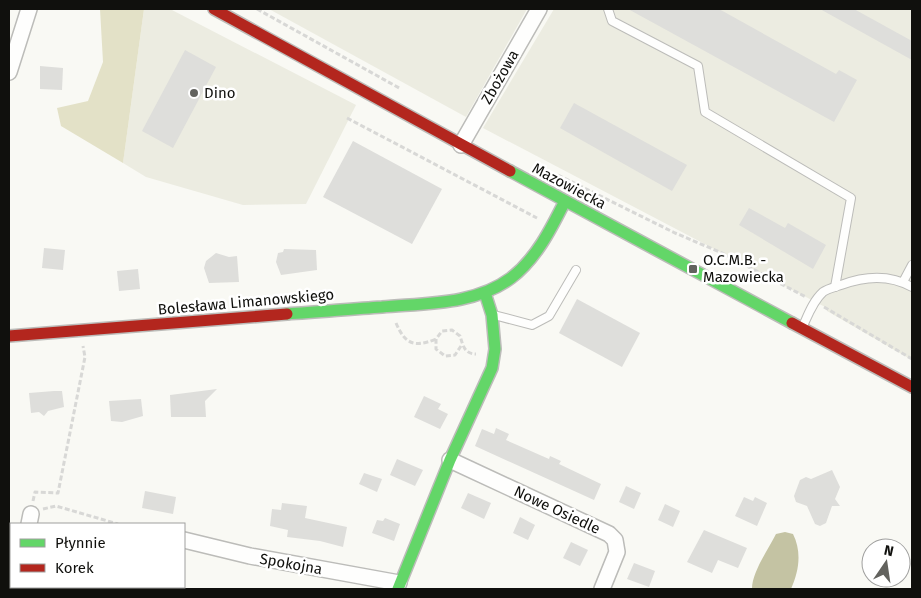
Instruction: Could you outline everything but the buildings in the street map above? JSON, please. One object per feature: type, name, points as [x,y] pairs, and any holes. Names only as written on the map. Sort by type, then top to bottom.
[{"type":"street","points":[[9,72],[29,9]]},
{"type":"street","name":"Mazowiecka","points":[[214,9],[461,145],[912,387]]},
{"type":"street","name":"Zbożowa","points":[[461,145],[539,9]]},
{"type":"street","points":[[398,586],[450,460],[492,368],[495,349],[492,315],[485,293],[507,280],[528,262],[545,239],[565,201]]},
{"type":"street","name":"Bolesława Limanowskiego","points":[[9,336],[430,303],[485,293]]},
{"type":"street","name":"Nowe Osiedle","points":[[450,460],[609,534],[615,540],[617,552],[602,589]]},
{"type":"street","name":"Spokojna","points":[[185,540],[250,556],[398,586]]},
{"type":"lane","points":[[608,9],[612,21],[698,66],[705,112],[851,198],[835,287]]},
{"type":"lane","points":[[903,282],[912,265]]},
{"type":"lane","points":[[492,315],[532,325],[549,316],[576,270]]},
{"type":"lane","points":[[802,327],[815,302],[824,291],[860,278],[882,277],[903,282],[912,287]]},
{"type":"path","points":[[257,9],[402,89]]},
{"type":"path","points":[[347,118],[542,221]]},
{"type":"path","points":[[554,172],[675,233],[722,253],[815,302],[912,359]]},
{"type":"path","points":[[394,318],[402,337],[412,343],[422,345],[436,339],[442,331],[452,330],[460,336],[461,346],[455,355],[445,356],[436,350],[436,339]]},
{"type":"path","points":[[30,519],[35,492],[58,492],[85,357],[83,345]]},
{"type":"path","points":[[461,346],[471,354],[483,354]]},
{"type":"path","points":[[30,519],[56,506],[115,523]]},
{"type":"shaded area","points":[[100,9],[144,9],[123,163],[61,126],[57,108],[88,101],[103,62]]},
{"type":"shaded area","points":[[144,9],[170,9],[356,105],[306,204],[243,205],[146,177],[123,163]]},
{"type":"shaded area","points":[[269,9],[527,9],[466,117]]},
{"type":"shaded area","points":[[554,9],[912,9],[912,360],[827,311],[827,308],[483,128]]},
{"type":"shaded area","points":[[785,532],[793,534],[798,548],[798,568],[791,589],[752,589],[757,568],[776,534]]},
{"type":"traffic: fast","points":[[510,171],[792,323]]},
{"type":"traffic: fast","points":[[287,314],[449,301],[466,298],[497,287],[511,278],[528,262],[548,233],[565,201]]},
{"type":"traffic: fast","points":[[398,589],[450,460],[492,368],[495,349],[492,315],[485,293]]},
{"type":"traffic: jam","points":[[214,9],[510,171]]},
{"type":"traffic: jam","points":[[9,336],[287,314]]},
{"type":"traffic: jam","points":[[792,323],[912,387]]},
{"type":"place","name":"Dino","points":[[194,93]]},
{"type":"place","name":"O.C.M.B. - Mazowiecka","points":[[693,269]]}]
